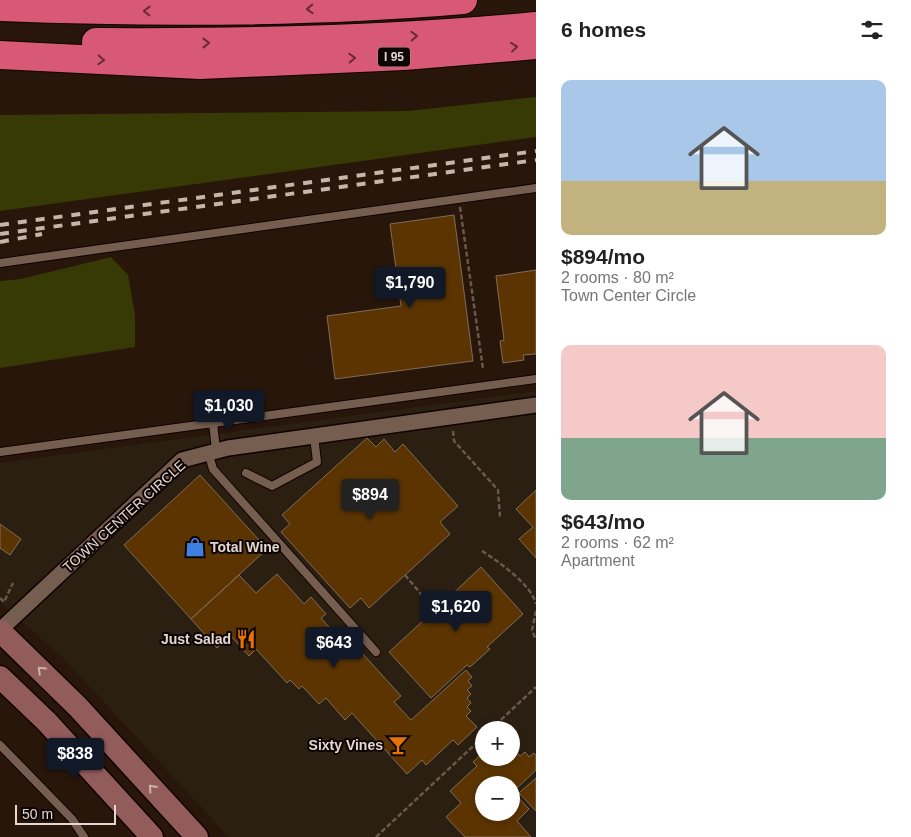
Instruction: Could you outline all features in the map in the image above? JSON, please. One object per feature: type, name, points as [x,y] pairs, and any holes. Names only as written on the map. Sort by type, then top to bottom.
[{"type":"highway","points":[[0,7],[81,10],[229,11],[360,7],[463,0]]},
{"type":"highway","points":[[0,38],[208,43],[416,36],[536,26]]},
{"type":"highway","name":"I 95","points":[[0,55],[200,65],[404,56],[536,45]]},
{"type":"main road","points":[[0,630],[78,707],[193,832]]},
{"type":"main road","points":[[0,677],[47,722],[152,837]]},
{"type":"main road","points":[[130,812],[193,832]]},
{"type":"street","name":"TOWN CENTER CIRCLE","points":[[0,630],[182,460],[212,451],[536,405]]},
{"type":"lane","points":[[0,263],[536,188]]},
{"type":"lane","points":[[0,452],[536,379]]},
{"type":"lane","points":[[213,423],[213,469],[376,652]]},
{"type":"lane","points":[[246,473],[272,486],[317,462],[314,436]]},
{"type":"lane","points":[[0,745],[72,820],[84,837]]},
{"type":"path","points":[[459,199],[483,369]]},
{"type":"path","points":[[451,416],[454,441],[498,490],[500,517]]},
{"type":"path","points":[[482,551],[504,566],[529,590],[536,604]]},
{"type":"path","points":[[405,576],[432,607]]},
{"type":"path","points":[[0,598],[4,602],[12,584]]},
{"type":"path","points":[[536,611],[532,630],[536,640]]},
{"type":"path","points":[[500,721],[536,687]]},
{"type":"path","points":[[376,837],[475,744]]},
{"type":"shaded area","points":[[536,97],[536,137],[0,211],[0,115],[408,111]]},
{"type":"shaded area","points":[[111,257],[128,275],[135,315],[135,347],[0,368],[0,281],[21,279]]},
{"type":"shaded area","points":[[536,391],[536,837],[229,837],[63,658],[0,602],[0,463]]},
{"type":"building","points":[[454,215],[473,361],[335,379],[327,316],[401,306],[390,224]]},
{"type":"building","points":[[536,270],[536,354],[523,355],[524,360],[503,363],[500,341],[504,340],[496,276]]},
{"type":"building","points":[[367,438],[376,447],[384,439],[395,452],[403,444],[458,506],[440,522],[450,534],[369,608],[361,598],[350,608],[281,532],[290,524],[282,515]]},
{"type":"building","points":[[200,475],[267,549],[191,619],[124,545]]},
{"type":"building","points":[[536,490],[536,558],[519,539],[533,527],[516,509]]},
{"type":"building","points":[[0,524],[21,539],[10,555],[0,548]]},
{"type":"building","points":[[481,567],[523,614],[487,647],[490,649],[470,667],[467,665],[431,698],[389,652],[425,619],[422,616],[442,597],[445,601]]},
{"type":"building","points":[[277,574],[304,604],[311,597],[326,614],[321,618],[337,636],[342,631],[401,696],[394,702],[411,720],[466,670],[472,677],[468,681],[472,686],[467,690],[471,694],[467,698],[471,703],[467,707],[471,711],[466,716],[475,725],[475,729],[458,745],[453,740],[426,765],[422,760],[407,774],[352,713],[345,720],[326,698],[319,704],[302,686],[299,689],[290,680],[287,683],[256,649],[249,656],[230,635],[217,648],[191,619],[239,575],[256,593]]},
{"type":"building","points":[[525,752],[529,757],[534,753],[536,755],[536,770],[520,785],[520,776],[475,776],[475,821],[517,821],[531,837],[465,837],[446,817],[461,803],[450,791],[477,766],[520,766],[520,756]]},
{"type":"building","points":[[536,778],[536,811],[520,794]]},
{"type":"building","points":[[520,799],[529,809],[520,818]]},
{"type":"railway","points":[[0,225],[536,151]]},
{"type":"railway","points":[[0,234],[536,160]]},
{"type":"railway","points":[[0,242],[42,234]]},
{"type":"place","name":"Total Wine","points":[[195,547]]},
{"type":"place","name":"Just Salad","points":[[246,639]]},
{"type":"place","name":"Sixty Vines","points":[[398,745]]}]
